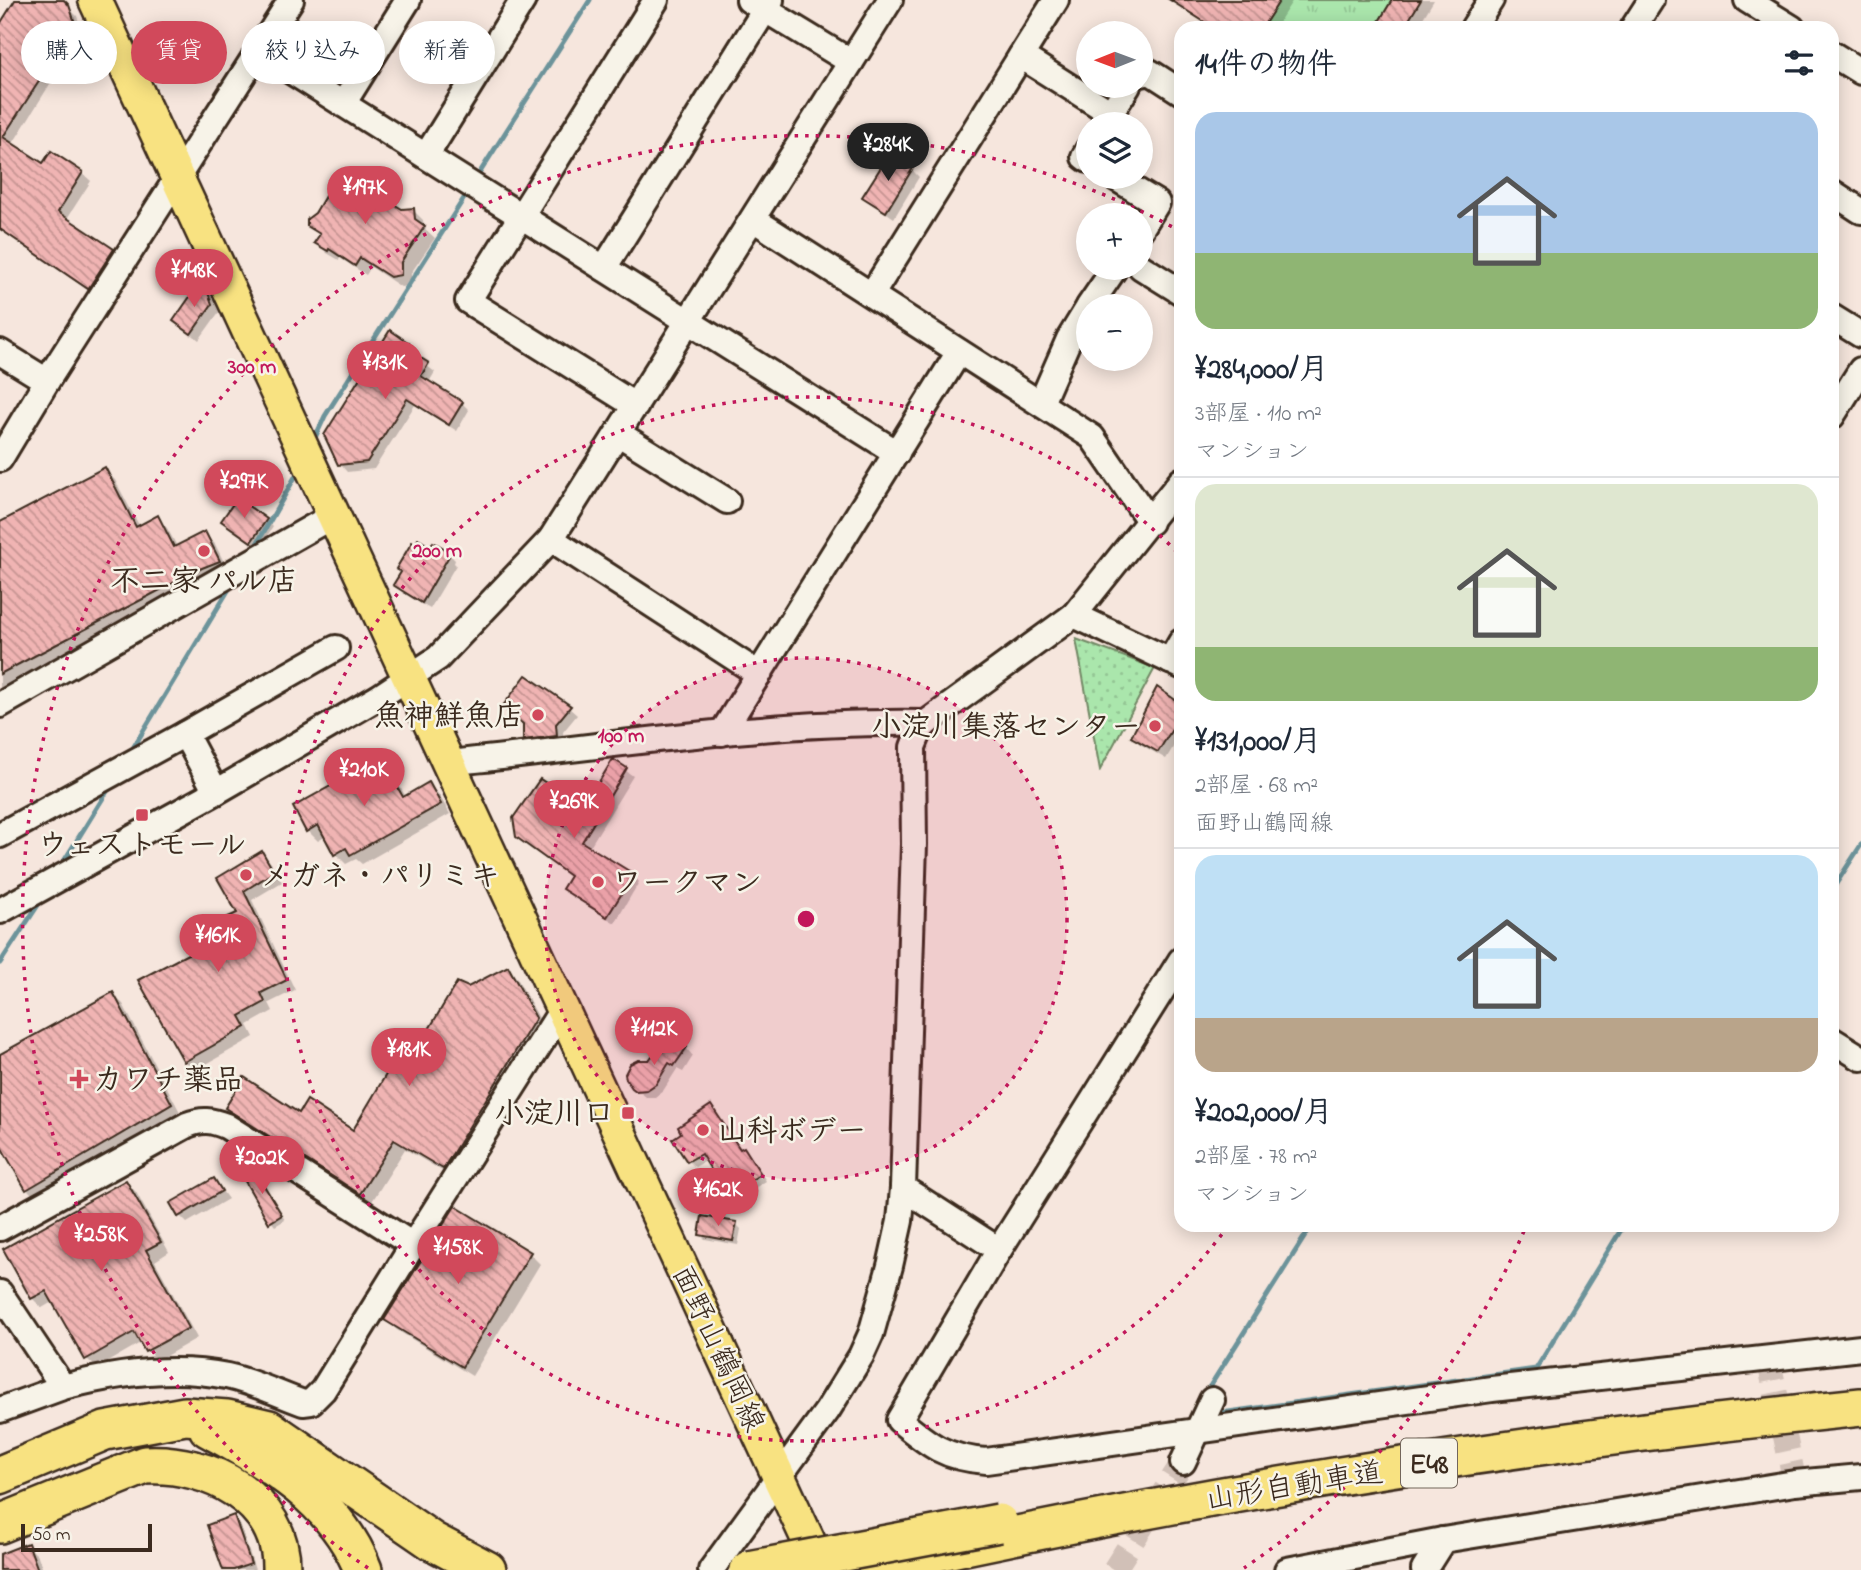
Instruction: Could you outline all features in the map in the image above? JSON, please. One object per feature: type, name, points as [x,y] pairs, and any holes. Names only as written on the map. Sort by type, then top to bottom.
[{"type":"highway","name":"山形自動車道","points":[[855,1570],[1128,1513],[1407,1466],[1665,1429],[1861,1407]]},
{"type":"highway","points":[[0,1475],[105,1431],[186,1416],[227,1419],[269,1429],[432,1541],[486,1570]]},
{"type":"highway","points":[[186,1416],[260,1456],[306,1491],[339,1527],[363,1570]]},
{"type":"highway","name":"山形自動車道","points":[[955,1570],[1001,1540],[1667,1451],[1861,1428]]},
{"type":"highway","points":[[0,1524],[135,1468],[155,1464],[221,1461],[264,1476],[300,1505],[349,1570]]},
{"type":"highway","points":[[155,1464],[207,1473],[241,1492],[261,1508],[279,1542],[281,1570]]},
{"type":"highway","points":[[749,1570],[1001,1540]]},
{"type":"highway","points":[[968,1570],[1001,1540]]},
{"type":"main road","name":"面野山鶴岡線","points":[[95,0],[822,1570]]},
{"type":"street","points":[[278,21],[291,0]]},
{"type":"street","points":[[343,104],[408,0]]},
{"type":"street","points":[[426,156],[523,0]]},
{"type":"street","points":[[636,406],[468,301],[656,0]]},
{"type":"street","points":[[0,911],[216,792],[410,678],[438,658],[551,539],[890,0]]},
{"type":"street","points":[[872,294],[1056,0]]},
{"type":"street","points":[[1478,21],[1491,0]]},
{"type":"street","points":[[1638,21],[1651,0]]},
{"type":"street","points":[[1747,0],[1781,21]]},
{"type":"street","points":[[604,268],[762,3],[851,62]]},
{"type":"street","points":[[1021,56],[1098,112]]},
{"type":"street","points":[[1839,58],[1861,72]]},
{"type":"street","points":[[1153,74],[1174,87]]},
{"type":"street","points":[[0,459],[241,79]]},
{"type":"street","points":[[311,84],[897,453]]},
{"type":"street","points":[[1133,189],[1157,204],[1153,210]]},
{"type":"street","points":[[1839,197],[1861,211]]},
{"type":"street","points":[[753,219],[1092,437],[1150,522]]},
{"type":"street","points":[[1153,274],[1174,288]]},
{"type":"street","points":[[1839,321],[1861,335]]},
{"type":"street","points":[[1041,403],[1076,328]]},
{"type":"street","points":[[0,352],[47,381]]},
{"type":"street","points":[[722,733],[959,352]]},
{"type":"street","points":[[1839,405],[1861,370]]},
{"type":"street","points":[[619,434],[727,500]]},
{"type":"street","points":[[711,1570],[847,1381],[871,1334],[895,1244],[903,1188],[914,844],[913,747],[919,730],[1074,615],[1174,490]]},
{"type":"street","points":[[0,705],[334,515]]},
{"type":"street","points":[[551,539],[759,674]]},
{"type":"street","points":[[1074,615],[1174,655]]},
{"type":"street","points":[[0,835],[336,648]]},
{"type":"street","points":[[447,764],[722,733],[859,722],[926,723]]},
{"type":"street","points":[[185,734],[216,792]]},
{"type":"street","points":[[1174,971],[999,1250],[898,1420],[938,1450],[960,1459],[986,1461],[1492,1389],[1861,1348]]},
{"type":"street","points":[[0,1410],[63,1387],[148,1371],[229,1377],[303,1403],[311,1402],[323,1390],[562,1008]]},
{"type":"street","points":[[1839,1044],[1861,1058]]},
{"type":"street","points":[[0,1228],[202,1119],[226,1126],[413,1245]]},
{"type":"street","points":[[903,1188],[999,1250]]},
{"type":"street","points":[[0,1293],[63,1387]]},
{"type":"street","points":[[1183,1462],[1212,1400]]},
{"type":"street","points":[[1287,1570],[1443,1540],[1795,1483],[1861,1477]]},
{"type":"street","points":[[1424,1570],[1443,1540]]},
{"type":"green space","points":[[1280,0],[1392,0],[1379,21],[1266,21]]},
{"type":"green space","points":[[1076,639],[1155,668],[1100,770]]},
{"type":"building","points":[[15,0],[64,0],[69,5],[74,20],[21,21],[21,84],[37,84],[3,137],[43,163],[51,151],[83,172],[58,212],[114,249],[88,289],[0,229],[0,24]]},
{"type":"building","points":[[1170,0],[1280,0],[1266,21],[1203,21]]},
{"type":"building","points":[[1392,0],[1421,0],[1408,21],[1379,21]]},
{"type":"building","points":[[890,153],[913,168],[886,212],[862,197]]},
{"type":"building","points":[[340,171],[402,209],[414,208],[415,219],[425,226],[401,262],[401,275],[390,277],[360,258],[355,266],[329,249],[328,251],[314,243],[320,234],[307,226],[307,219],[315,213]]},
{"type":"building","points":[[203,278],[212,304],[191,334],[173,321]]},
{"type":"building","points":[[390,330],[409,343],[405,348],[429,363],[421,376],[463,402],[449,425],[407,399],[367,462],[338,465],[324,435]]},
{"type":"building","points":[[105,467],[136,527],[158,515],[174,547],[205,531],[220,561],[0,674],[0,522]]},
{"type":"building","points":[[237,498],[267,519],[251,542],[221,521]]},
{"type":"building","points":[[418,539],[430,546],[433,542],[449,551],[449,556],[422,603],[393,585],[401,572],[396,569],[412,542],[415,544]]},
{"type":"building","name":"魚神鮮魚店","points":[[526,675],[571,706],[556,724],[557,736],[523,740],[523,724],[502,707]]},
{"type":"building","name":"小淀川集落センター","points":[[1157,687],[1174,699],[1174,726],[1158,752],[1131,737]]},
{"type":"building","points":[[381,758],[403,797],[429,782],[441,804],[350,855],[346,848],[334,855],[318,825],[306,832],[293,807]]},
{"type":"building","points":[[613,759],[627,768],[582,842],[634,874],[607,917],[562,889],[570,876],[516,837],[513,818],[540,779],[583,808]]},
{"type":"building","points":[[262,851],[274,872],[244,891],[287,980],[261,993],[265,1002],[240,1016],[246,1027],[184,1062],[138,980],[234,930],[228,917],[237,913],[217,878]]},
{"type":"building","points":[[508,966],[536,1018],[443,1169],[394,1140],[360,1194],[225,1108],[244,1077],[299,1113],[307,1100],[353,1130],[407,1039],[419,1046],[457,982],[468,987]]},
{"type":"building","name":"カワチ薬品","points":[[113,992],[172,1104],[26,1190],[0,1145],[0,1054]]},
{"type":"building","points":[[671,1037],[687,1047],[674,1066],[669,1063],[656,1084],[647,1090],[636,1091],[626,1079],[625,1074],[630,1064],[638,1060],[649,1060],[655,1052],[660,1055]]},
{"type":"building","points":[[711,1105],[740,1149],[744,1147],[761,1174],[727,1195],[701,1154],[687,1162],[672,1139],[681,1133],[678,1127]]},
{"type":"building","points":[[254,1169],[282,1215],[269,1223],[242,1176]]},
{"type":"building","points":[[214,1178],[222,1191],[178,1217],[170,1203]]},
{"type":"building","points":[[126,1180],[161,1242],[146,1250],[189,1328],[145,1352],[134,1332],[85,1360],[46,1291],[31,1299],[3,1249]]},
{"type":"building","points":[[455,1206],[531,1252],[462,1367],[384,1320]]},
{"type":"building","points":[[702,1216],[737,1222],[733,1241],[699,1235]]},
{"type":"building","points":[[234,1515],[251,1564],[234,1570],[223,1570],[207,1525]]},
{"type":"building","points":[[28,1543],[38,1570],[0,1570],[0,1554]]},
{"type":"waterway","points":[[475,180],[590,0]]},
{"type":"waterway","points":[[313,442],[325,416],[468,192]]},
{"type":"waterway","points":[[254,549],[299,470]]},
{"type":"waterway","points":[[130,753],[232,584]]},
{"type":"waterway","points":[[61,866],[111,785]]},
{"type":"waterway","points":[[1839,879],[1861,845]]},
{"type":"waterway","points":[[0,963],[42,899]]},
{"type":"waterway","points":[[1205,1394],[1308,1232]]},
{"type":"waterway","points":[[1214,1414],[1536,1369],[1620,1232]]},
{"type":"tunnel","points":[[1768,1357],[1795,1483]]},
{"type":"tunnel","points":[[1114,1570],[1183,1462]]},
{"type":"place","name":"不二家 パル店","points":[[204,551]]},
{"type":"place","name":"魚神鮮魚店","points":[[538,715]]},
{"type":"place","name":"小淀川集落センター","points":[[1155,726]]},
{"type":"place","name":"ウェストモール","points":[[142,815]]},
{"type":"place","name":"メガネ・パリミキ","points":[[246,875]]},
{"type":"place","name":"ワークマン","points":[[598,882]]},
{"type":"place","name":"カワチ薬品","points":[[79,1079]]},
{"type":"place","name":"小淀川口","points":[[628,1113]]},
{"type":"place","name":"山科ボデー","points":[[703,1130]]}]
